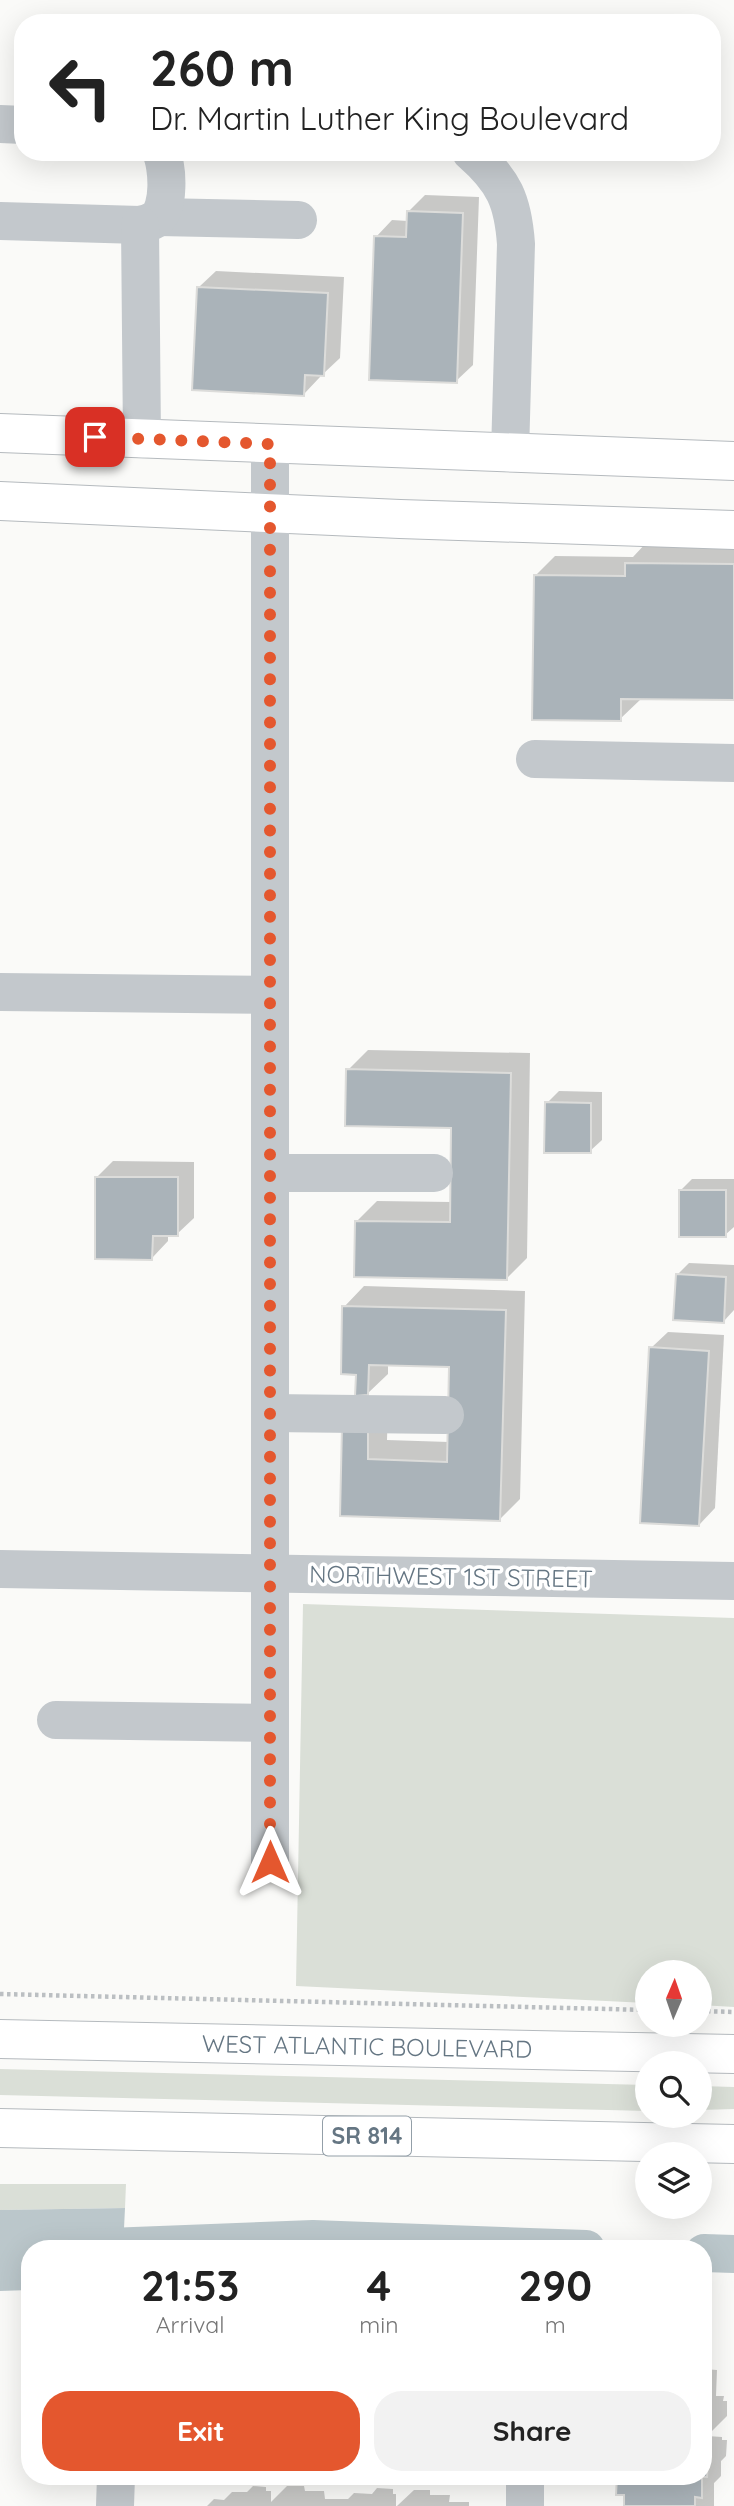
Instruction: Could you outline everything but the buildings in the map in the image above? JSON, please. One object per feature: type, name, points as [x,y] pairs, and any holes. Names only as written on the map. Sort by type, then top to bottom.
[{"type":"main road","points":[[0,433],[734,461]]},
{"type":"main road","points":[[0,501],[545,525],[734,530]]},
{"type":"main road","name":"WEST ATLANTIC BOULEVARD","points":[[0,2039],[734,2054]]},
{"type":"main road","name":"SR 814","points":[[0,2128],[734,2144]]},
{"type":"street","points":[[142,439],[149,221],[163,206],[166,183],[163,161]]},
{"type":"street","points":[[479,161],[499,183],[509,200],[515,224],[510,453]]},
{"type":"street","points":[[0,220],[298,220]]},
{"type":"street","points":[[270,444],[270,1862]]},
{"type":"street","points":[[536,759],[734,763]]},
{"type":"street","points":[[0,992],[271,995]]},
{"type":"street","points":[[270,1173],[434,1173]]},
{"type":"street","points":[[270,1413],[445,1415]]},
{"type":"street","name":"NORTHWEST 1ST STREET","points":[[0,1569],[734,1581]]},
{"type":"street","points":[[56,1720],[270,1723]]},
{"type":"street","points":[[115,2506],[116,2485]]},
{"type":"street","points":[[525,2485],[525,2506]]},
{"type":"path","points":[[0,1994],[635,2010]]},
{"type":"path","points":[[712,2011],[734,2012]]},
{"type":"shaded area","points":[[303,1604],[734,1618],[734,2007],[712,2006],[712,1960],[635,1960],[635,2002],[296,1986]]},
{"type":"shaded area","points":[[0,2069],[635,2085],[635,2111],[0,2095]]},
{"type":"shaded area","points":[[712,2086],[734,2087],[734,2109],[712,2110]]},
{"type":"shaded area","points":[[0,2184],[126,2184],[125,2208],[0,2210]]},
{"type":"shaded area","points":[[125,2208],[123,2240],[21,2240],[21,2290],[0,2291],[0,2210]]},
{"type":"waterway","points":[[287,2240],[340,2240]]},
{"type":"waterway","points":[[712,2253],[734,2254]]},
{"type":"route","points":[[95,437],[270,444],[270,1862]]}]
